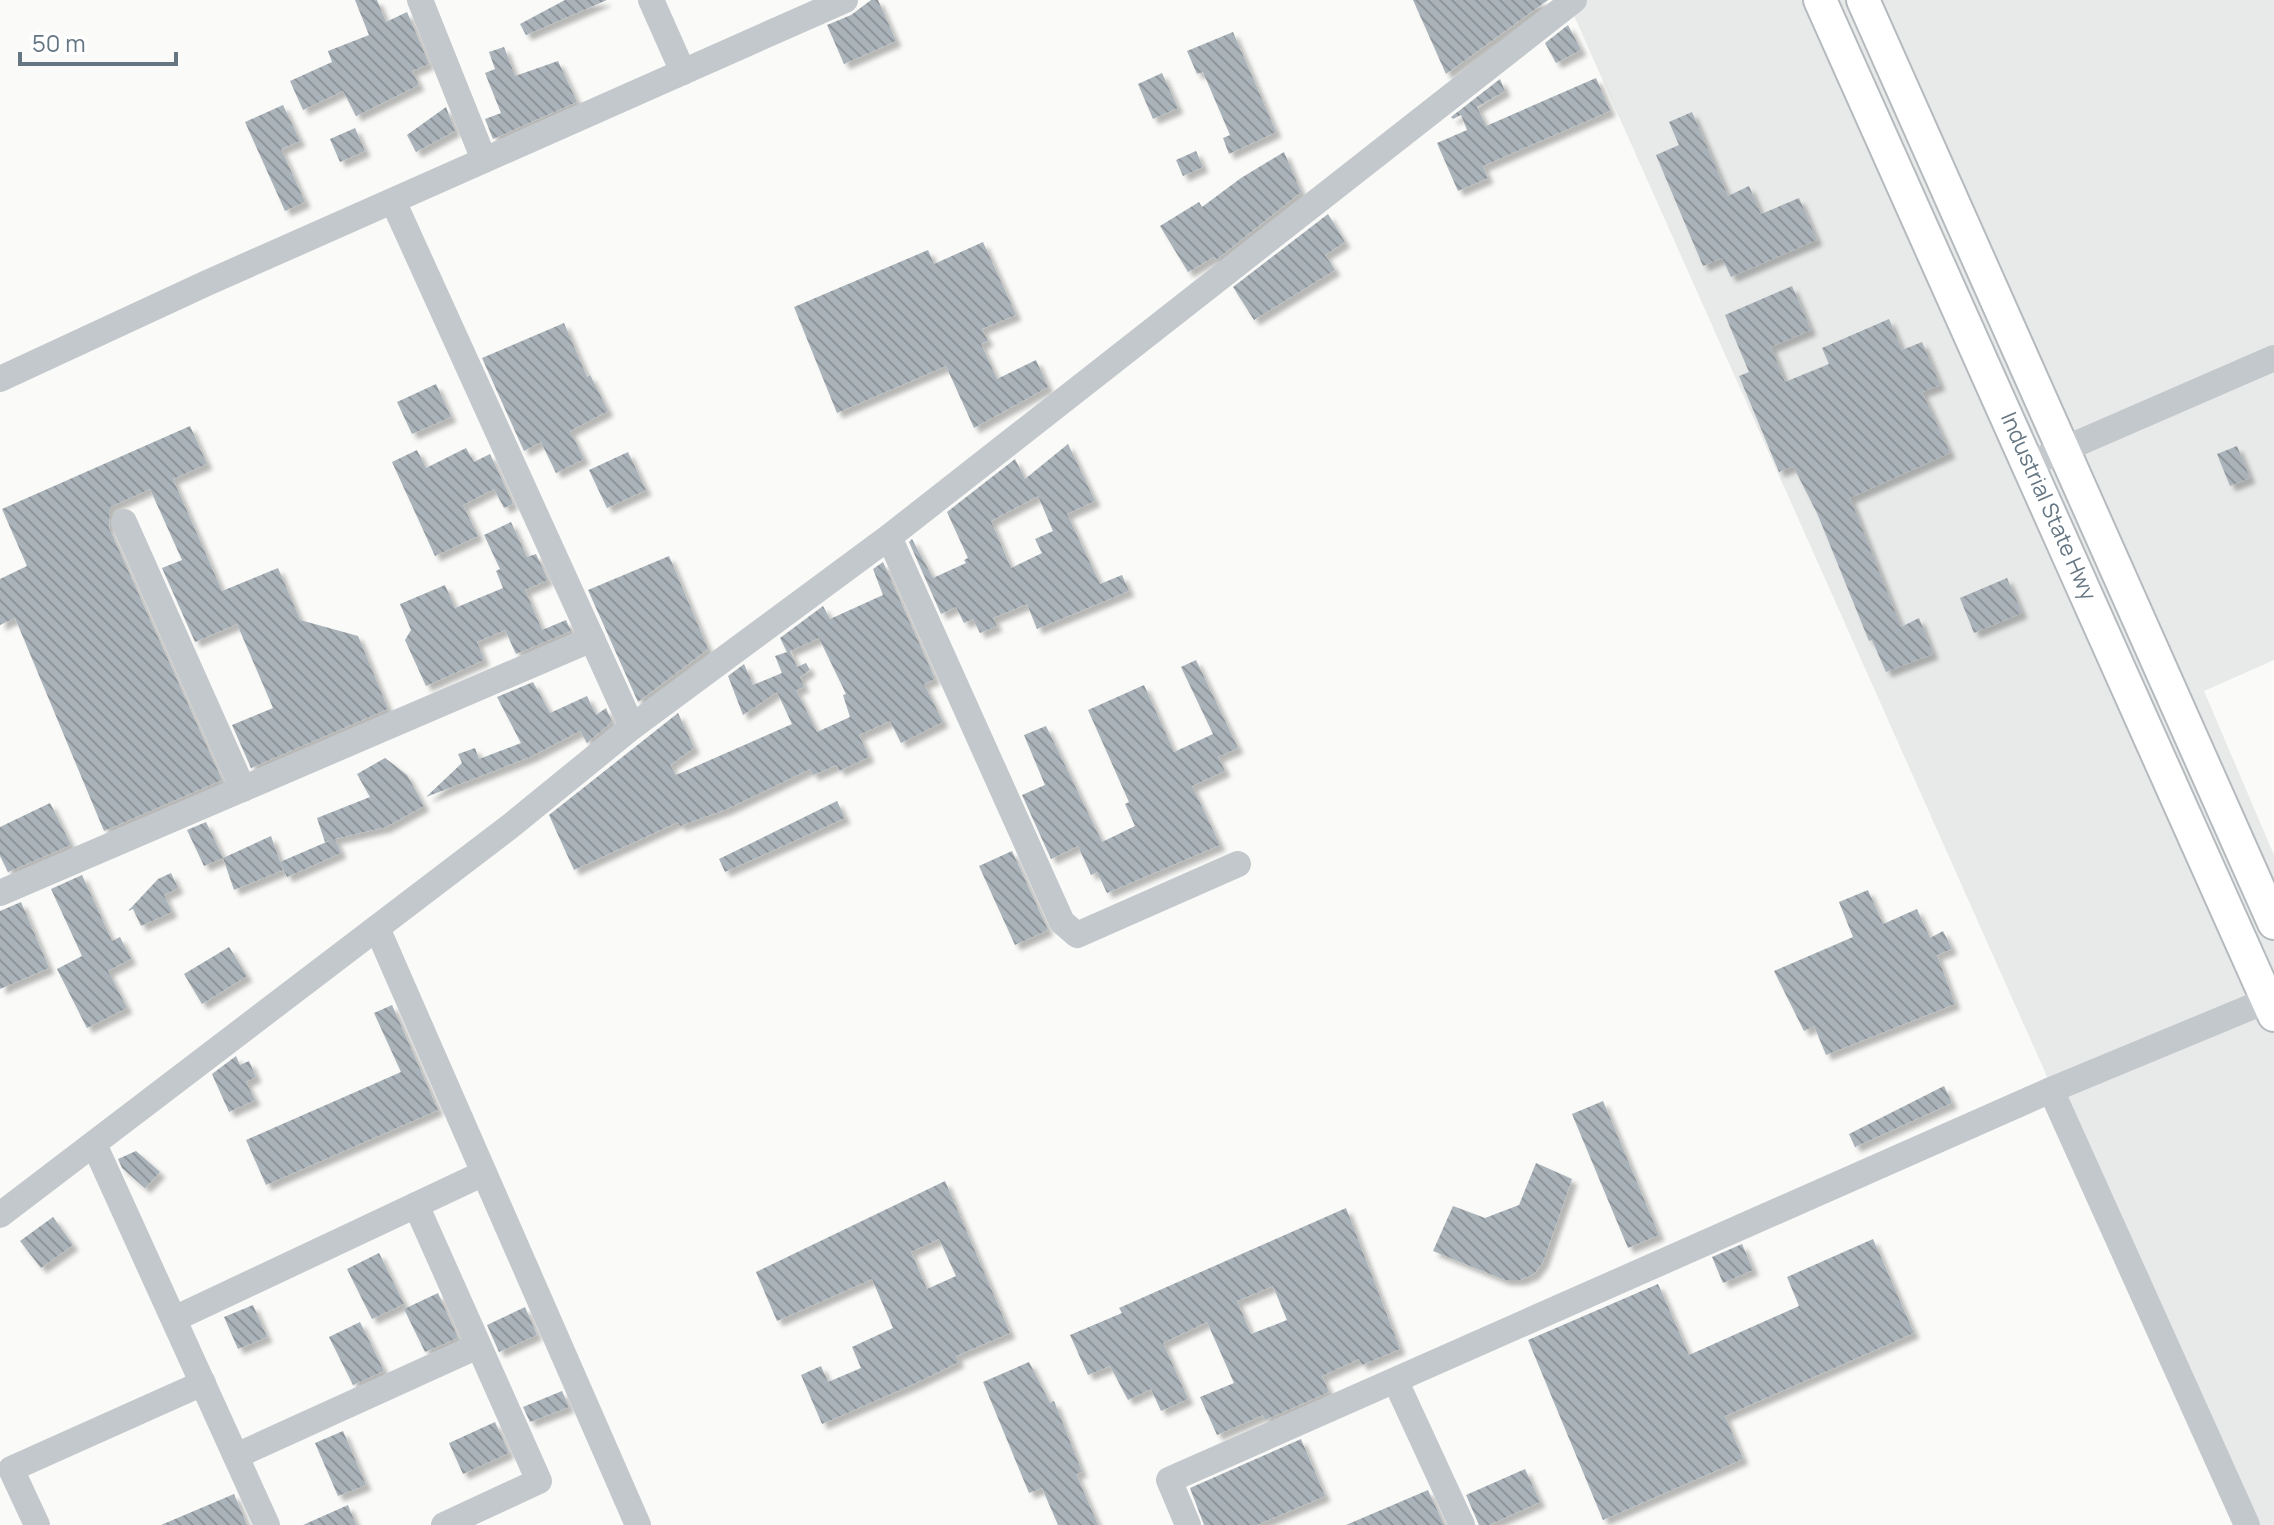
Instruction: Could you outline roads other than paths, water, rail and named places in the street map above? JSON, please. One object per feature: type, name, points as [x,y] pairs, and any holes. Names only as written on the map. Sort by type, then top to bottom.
[{"type":"main road","name":"Industrial State Hwy","points":[[1820,0],[2271,1008]]},
{"type":"main road","name":"Industrial State Hwy","points":[[1867,9],[2274,923]]},
{"type":"main road","points":[[1835,34],[1867,9]]},
{"type":"street","points":[[420,0],[484,160]]},
{"type":"street","points":[[651,0],[683,72]]},
{"type":"street","points":[[0,379],[845,0]]},
{"type":"street","points":[[0,1215],[377,928],[632,727],[889,537],[1567,2]]},
{"type":"street","points":[[393,201],[632,727]]},
{"type":"street","points":[[2030,464],[2274,358]]},
{"type":"street","points":[[124,522],[243,789]]},
{"type":"street","points":[[889,537],[1062,922],[1077,935],[1238,864]]},
{"type":"street","points":[[0,893],[592,639]]},
{"type":"street","points":[[377,928],[638,1525]]},
{"type":"street","points":[[1188,1525],[1169,1480],[2051,1090],[2271,1008]]},
{"type":"street","points":[[2051,1090],[2247,1525]]},
{"type":"street","points":[[94,1144],[267,1525]]},
{"type":"street","points":[[174,1319],[484,1173]]},
{"type":"street","points":[[416,1205],[539,1481],[444,1525]]},
{"type":"street","points":[[236,1456],[478,1346]]},
{"type":"street","points":[[1396,1382],[1462,1525]]},
{"type":"street","points":[[37,1525],[11,1469],[203,1383]]}]
